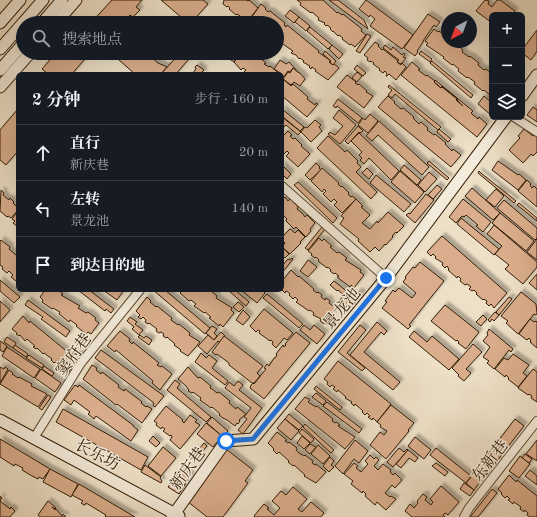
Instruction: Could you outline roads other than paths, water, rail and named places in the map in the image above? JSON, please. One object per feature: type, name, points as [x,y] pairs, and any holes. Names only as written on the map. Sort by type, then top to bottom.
[{"type":"street","points":[[0,23],[20,0]]},
{"type":"street","points":[[29,16],[43,0]]},
{"type":"street","points":[[48,16],[62,0]]},
{"type":"street","points":[[62,16],[76,0]]},
{"type":"street","points":[[0,49],[16,31]]},
{"type":"street","points":[[0,70],[16,52]]},
{"type":"street","points":[[0,87],[24,60]]},
{"type":"street","points":[[525,92],[537,75]]},
{"type":"street","name":"景龙池","points":[[253,439],[386,278],[504,120]]},
{"type":"street","points":[[519,120],[537,132]]},
{"type":"street","points":[[284,188],[386,278]]},
{"type":"street","name":"窦府巷","points":[[34,438],[81,363],[138,292]]},
{"type":"street","name":"长乐坊","points":[[0,420],[176,516]]},
{"type":"street","name":"东新巷","points":[[464,517],[469,508],[537,421]]},
{"type":"street","name":"新庆巷","points":[[176,516],[226,441],[253,439]]}]
